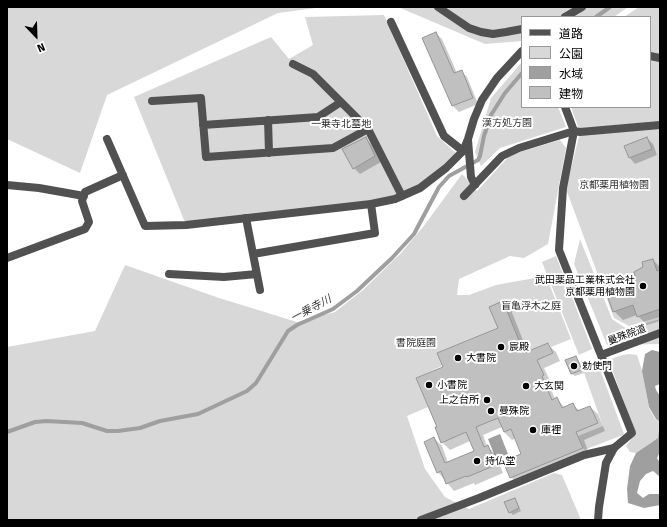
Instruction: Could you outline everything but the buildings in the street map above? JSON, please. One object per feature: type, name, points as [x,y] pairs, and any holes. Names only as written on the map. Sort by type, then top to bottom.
[{"type":"street","points":[[438,7],[469,28],[481,32],[493,34],[521,29]]},
{"type":"street","points":[[567,16],[582,7]]},
{"type":"street","points":[[391,22],[444,136],[463,151]]},
{"type":"street","points":[[107,139],[146,226],[186,225],[371,204],[395,199],[420,188],[446,168],[463,151],[482,100],[497,78],[521,52]]},
{"type":"street","points":[[293,64],[313,74],[368,129],[402,196]]},
{"type":"street","points":[[152,101],[201,98],[206,157],[333,148],[368,129]]},
{"type":"street","points":[[203,125],[318,117],[341,102]]},
{"type":"street","points":[[565,108],[574,131],[563,188],[559,250],[632,433],[614,448],[606,463],[598,520]]},
{"type":"street","points":[[268,120],[269,153]]},
{"type":"street","points":[[464,196],[502,156],[519,148],[574,131],[580,132],[660,126]]},
{"type":"street","points":[[468,139],[471,176],[475,185]]},
{"type":"street","points":[[7,258],[85,229],[89,222],[82,201],[85,192],[123,175]]},
{"type":"street","points":[[7,186],[39,188],[84,196]]},
{"type":"street","points":[[253,254],[375,233],[371,204]]},
{"type":"street","points":[[246,218],[260,290]]},
{"type":"street","points":[[169,274],[224,277],[257,274]]},
{"type":"street","name":"曼殊院道","points":[[601,355],[660,333]]},
{"type":"street","points":[[421,520],[584,455],[614,448]]},
{"type":"green space","points":[[7,7],[323,7],[278,13],[107,95],[80,173],[7,139]]},
{"type":"green space","points":[[398,7],[628,7],[615,16],[521,16],[521,41],[485,44]]},
{"type":"green space","name":"京都薬用植物園","points":[[639,7],[660,7],[660,317],[629,326],[614,318],[566,189],[580,132],[571,108],[651,108],[651,16],[626,16]]},
{"type":"green space","name":"一乗寺北墓地","points":[[384,15],[437,136],[459,156],[420,188],[395,199],[186,225],[134,97],[271,37],[289,59],[313,45],[305,17]]},
{"type":"green space","name":"漢方処方園","points":[[521,63],[521,108],[558,108],[566,127],[500,148],[481,166],[475,152],[491,98]]},
{"type":"green space","points":[[560,140],[566,148],[548,244],[524,258],[510,256],[459,279],[457,295],[469,295],[496,285],[546,276],[571,339],[551,347],[549,343],[524,353],[511,322],[437,353],[442,366],[416,378],[428,407],[407,416],[425,469],[445,497],[469,509],[554,473],[562,475],[581,520],[7,520],[7,347],[95,331],[125,265],[219,298],[297,322],[335,312],[363,290],[401,253],[423,227],[462,174],[477,191],[510,155]]},
{"type":"green space","points":[[580,239],[612,319],[627,329],[660,319],[660,344],[607,345],[574,264]]},
{"type":"green space","points":[[556,256],[592,349],[579,355],[542,262]]},
{"type":"green space","points":[[629,354],[637,355],[642,370],[649,408],[655,419],[660,422],[658,438],[636,453],[630,452],[626,446],[634,436],[634,429],[610,364],[611,359]]},
{"type":"green space","points":[[598,364],[624,434],[584,450],[578,436],[603,426],[583,370]]},
{"type":"water","points":[[652,350],[660,352],[660,384],[655,386],[660,396],[660,422],[656,419],[649,407],[642,371],[645,354]]},
{"type":"water","points":[[660,422],[660,452],[657,458],[660,463],[660,479],[659,476],[653,471],[646,474],[640,481],[637,493],[643,498],[649,494],[660,494],[660,505],[644,508],[628,503],[627,489],[630,466],[636,453],[658,438]]},
{"type":"water","points":[[500,434],[508,454],[496,459],[488,439]]},
{"type":"waterway","name":"一乗寺川","points":[[597,16],[610,7]]},
{"type":"waterway","name":"一乗寺川","points":[[7,432],[35,422],[47,421],[82,423],[107,431],[140,428],[160,421],[198,414],[247,391],[256,383],[288,331],[297,325],[333,309],[357,291],[392,258],[414,234],[439,187],[449,176],[478,160],[491,115],[505,93],[521,74]]},
{"type":"place","name":"武田薬品工業株式会社 京都薬用植物園","points":[[643,286]]},
{"type":"place","name":"宸殿","points":[[501,347]]},
{"type":"place","name":"大書院","points":[[458,358]]},
{"type":"place","name":"勅使門","points":[[574,366]]},
{"type":"place","name":"小書院","points":[[429,385]]},
{"type":"place","name":"大玄関","points":[[526,386]]},
{"type":"place","name":"上之台所","points":[[487,400]]},
{"type":"place","name":"曼殊院","points":[[491,411]]},
{"type":"place","name":"庫裡","points":[[533,430]]},
{"type":"place","name":"持仏堂","points":[[477,461]]},
{"type":"park label","name":"盲亀浮木之庭","points":[[531,306]]},
{"type":"park label","name":"書院庭園","points":[[416,343]]}]
